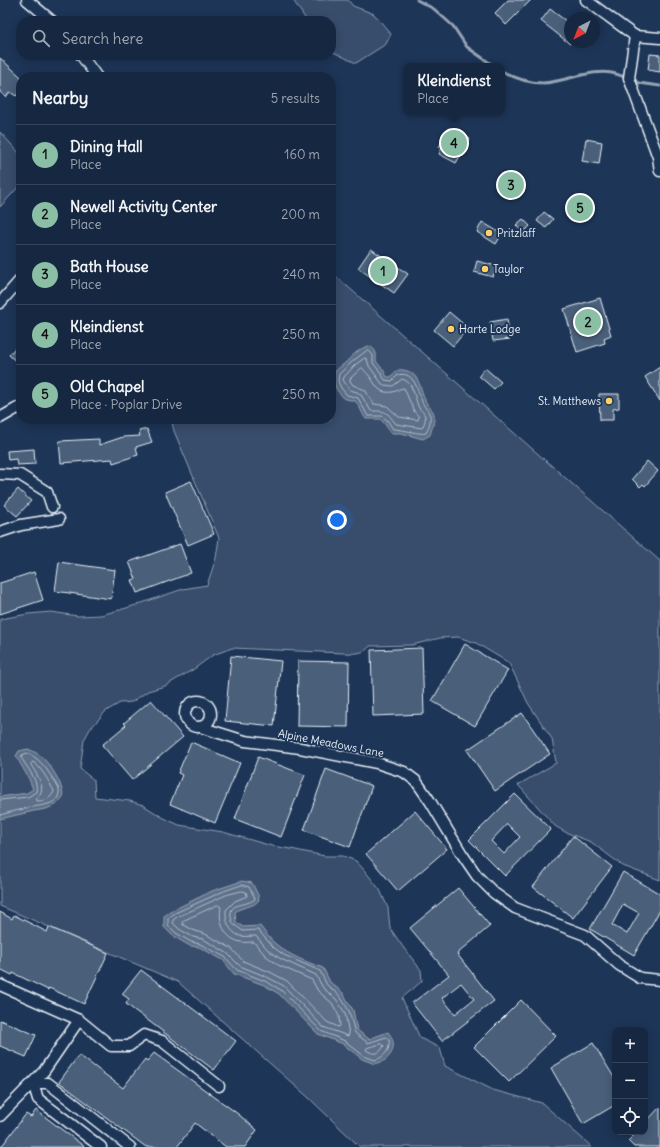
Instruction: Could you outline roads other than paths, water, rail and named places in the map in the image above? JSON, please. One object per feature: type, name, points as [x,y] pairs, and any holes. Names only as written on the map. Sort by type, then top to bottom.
[{"type":"street","points":[[27,0],[46,16]]},
{"type":"street","points":[[586,0],[634,36],[660,38]]},
{"type":"street","points":[[634,36],[629,78],[658,157],[660,171]]},
{"type":"street","points":[[85,60],[93,72]]},
{"type":"street","points":[[0,303],[16,285]]},
{"type":"street","points":[[0,418],[16,409]]},
{"type":"street","points":[[0,474],[20,475],[47,492],[52,507]]},
{"type":"street","points":[[0,532],[21,525],[58,519]]},
{"type":"street","name":"Alpine Meadows Lane","points":[[200,727],[245,741],[300,748],[369,761],[404,772],[416,780],[477,876],[494,893],[515,908],[585,936],[619,965],[640,978],[660,980]]},
{"type":"street","points":[[0,985],[79,1020],[111,1046],[129,1046],[144,1035],[162,1041],[219,1086]]},
{"type":"street","points":[[0,1116],[44,1071],[79,1020]]},
{"type":"street","points":[[33,1083],[38,1099],[101,1147]]},
{"type":"street","points":[[33,1083],[48,1083],[130,1147]]},
{"type":"water","points":[[369,346],[375,350],[376,361],[387,377],[391,377],[396,371],[401,370],[413,374],[417,378],[427,404],[434,414],[434,422],[430,435],[423,439],[401,433],[391,433],[380,419],[366,419],[355,401],[346,399],[340,394],[336,387],[336,371],[355,353]]},
{"type":"water","points":[[28,749],[41,756],[50,766],[59,781],[63,792],[63,797],[56,805],[46,809],[0,819],[0,797],[27,793],[33,789],[16,756],[19,751]]},
{"type":"water","points":[[242,881],[252,883],[259,900],[257,903],[235,912],[236,922],[243,927],[260,926],[272,941],[282,949],[323,968],[330,982],[343,993],[353,1010],[357,1030],[369,1039],[388,1032],[391,1036],[393,1047],[391,1054],[385,1060],[375,1064],[362,1059],[343,1044],[318,1034],[279,994],[264,985],[234,974],[223,960],[199,947],[190,946],[173,936],[164,927],[164,916],[173,910],[212,891]]},
{"type":"waterway","points":[[417,0],[434,9],[453,26],[467,47],[490,63]]},
{"type":"waterway","points":[[505,72],[522,80],[538,83],[551,82],[599,72],[608,72],[627,79]]},
{"type":"waterway","points":[[632,81],[660,86]]},
{"type":"place","name":"Kleindienst","points":[[454,143]]},
{"type":"place","name":"Bath House","points":[[511,185]]},
{"type":"place","name":"Old Chapel","points":[[580,208]]},
{"type":"place","name":"Pritzlaff","points":[[489,233]]},
{"type":"place","name":"Taylor","points":[[485,269]]},
{"type":"place","name":"Dining Hall","points":[[383,271]]},
{"type":"place","name":"Newell Activity Center","points":[[588,322]]},
{"type":"place","name":"Harte Lodge","points":[[451,329]]},
{"type":"place","name":"St. Matthews","points":[[609,401]]}]
